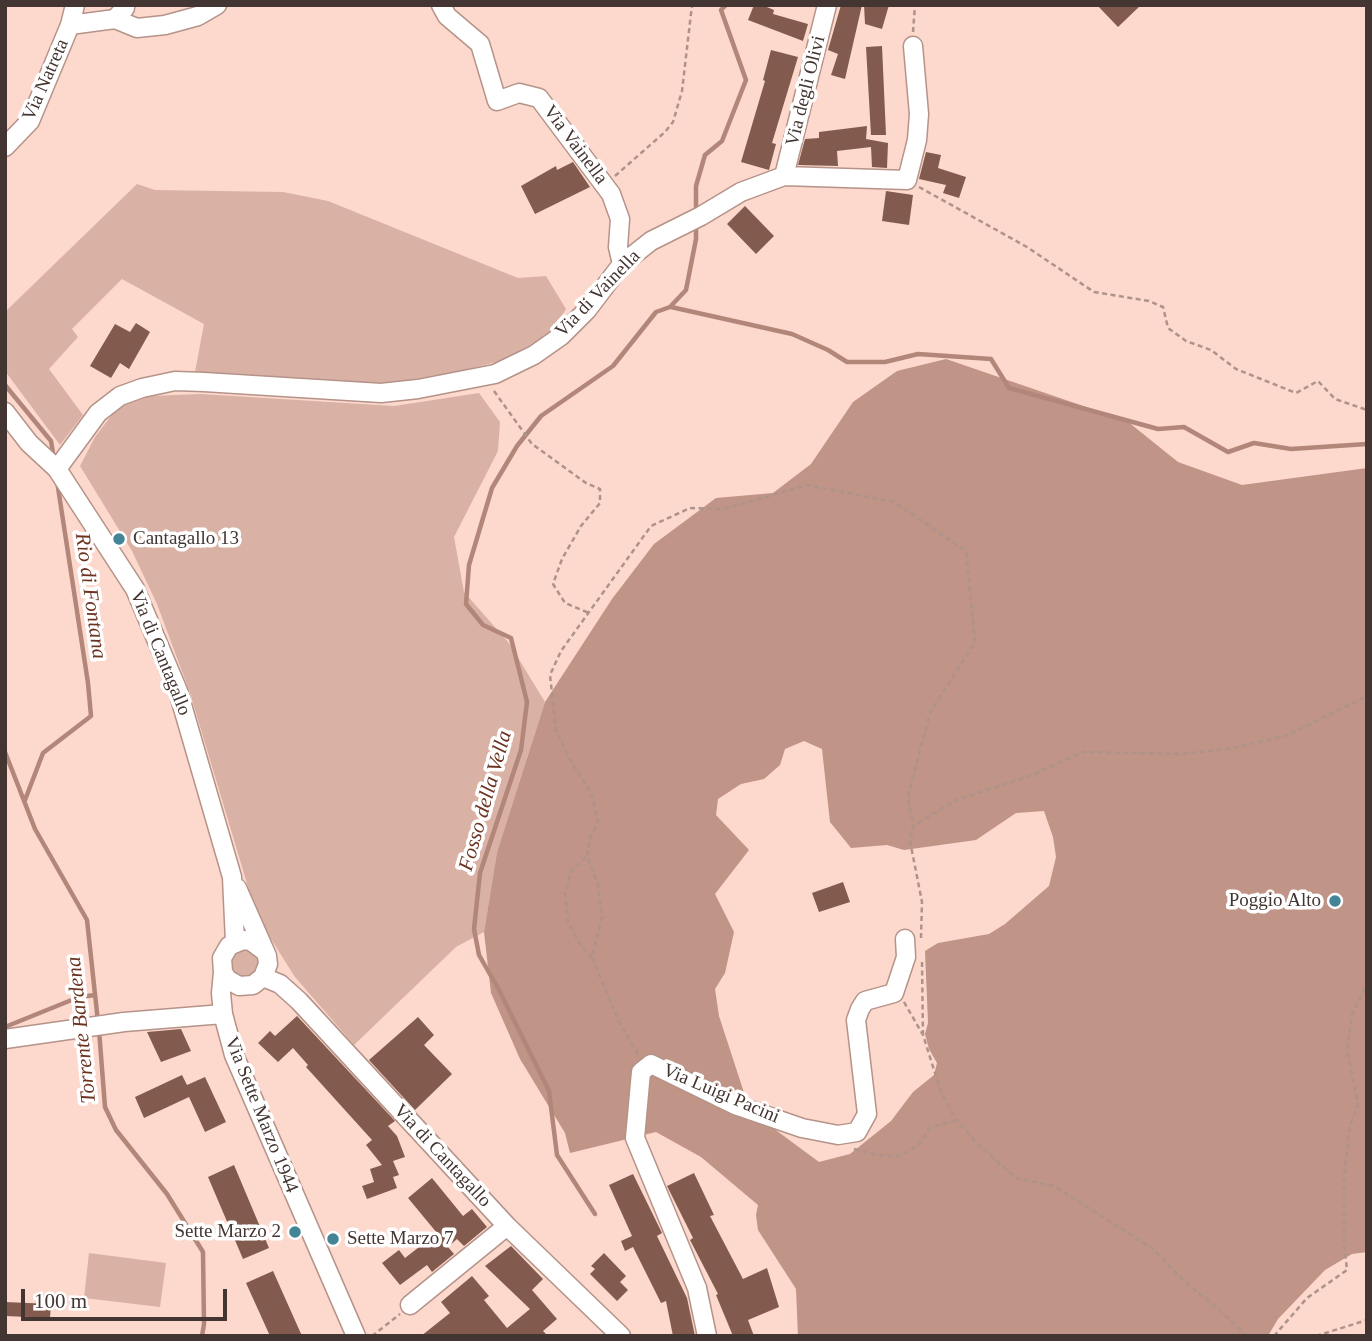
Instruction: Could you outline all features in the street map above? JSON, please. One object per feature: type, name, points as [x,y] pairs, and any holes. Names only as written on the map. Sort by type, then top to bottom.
[{"type":"street","name":"Via Natreta","points":[[5,147],[30,121],[70,25],[75,5]]},
{"type":"street","points":[[70,25],[120,12],[137,28],[164,25],[198,16],[217,5]]},
{"type":"street","name":"Via Vainella","points":[[441,5],[447,16],[480,44],[497,101],[519,93],[539,98],[611,194],[620,219],[618,247],[622,264]]},
{"type":"street","name":"Via degli Olivi","points":[[784,176],[827,5]]},
{"type":"street","points":[[907,180],[917,141],[919,114],[913,46]]},
{"type":"street","name":"Via di Vainella","points":[[51,464],[98,414],[120,396],[175,381],[381,393],[418,389],[495,374],[514,366],[561,336],[587,310],[622,264],[651,241],[741,192],[784,176],[907,180]]},
{"type":"street","points":[[5,412],[29,443],[51,464]]},
{"type":"street","name":"Via di Cantagallo","points":[[51,464],[89,516],[135,589],[178,691],[233,880]]},
{"type":"street","points":[[233,880],[235,942]]},
{"type":"street","points":[[233,880],[245,902],[263,950],[268,964],[263,977],[253,985],[246,987],[232,984],[223,972],[224,951],[235,942],[251,941],[263,950]]},
{"type":"street","points":[[838,1135],[857,1132],[867,1114],[856,1020],[860,1009],[865,1001],[894,992],[913,941]]},
{"type":"street","name":"Via Sette Marzo 1944","points":[[223,972],[221,993],[234,1055],[356,1336]]},
{"type":"street","name":"Via di Cantagallo","points":[[263,977],[279,984],[299,1001],[507,1226],[621,1336]]},
{"type":"street","points":[[5,1039],[224,1011],[246,987]]},
{"type":"street","name":"Via Luigi Pacini","points":[[707,1336],[697,1288],[635,1138],[641,1072],[652,1064],[735,1105],[802,1128],[838,1135]]},
{"type":"street","points":[[410,1305],[507,1226]]},
{"type":"path","points":[[605,186],[673,122],[682,91],[692,5]]},
{"type":"path","points":[[913,46],[915,5]]},
{"type":"path","points":[[907,180],[1027,247],[1094,292],[1149,300],[1163,307],[1168,328],[1186,341],[1211,350],[1236,369],[1296,393],[1318,381],[1335,399],[1367,410]]},
{"type":"path","points":[[481,376],[532,442],[551,459],[600,489],[600,503],[562,559],[553,584],[565,603],[589,613]]},
{"type":"path","points":[[592,957],[602,918],[598,885],[587,856],[590,839],[598,821],[591,793],[556,731],[550,675],[561,651],[651,526],[690,508],[724,509],[807,485],[894,502],[966,551],[975,642],[930,713],[908,797],[913,826],[910,841],[922,901],[913,941]]},
{"type":"path","points":[[913,826],[956,800],[1030,776],[1083,752],[1182,754],[1234,748],[1288,734],[1367,696]]},
{"type":"path","points":[[587,856],[571,873],[565,893],[568,921],[580,944],[592,957],[619,1023],[640,1057],[652,1064]]},
{"type":"path","points":[[921,957],[923,1035]]},
{"type":"path","points":[[1274,1336],[1307,1298],[1347,1270],[1344,1178],[1350,1125],[1357,1105],[1347,1049],[1352,1015],[1367,983]]},
{"type":"path","points":[[894,992],[908,1006],[923,1035],[941,1092],[956,1120],[982,1148],[1016,1178],[1054,1186],[1152,1248],[1184,1281],[1247,1336]]},
{"type":"path","points":[[838,1135],[848,1147],[877,1155],[901,1156],[919,1144],[930,1128],[956,1120]]},
{"type":"path","points":[[372,1336],[410,1305]]},
{"type":"path","points":[[1316,1336],[1367,1320]]},
{"type":"shaded area","points":[[137,184],[155,190],[283,192],[328,201],[518,278],[546,276],[566,309],[549,335],[500,361],[461,371],[382,385],[284,381],[195,372],[204,324],[122,279],[72,329],[78,337],[49,369],[83,415],[60,445],[5,371],[5,312]]},
{"type":"shaded area","points":[[946,359],[1127,421],[1178,462],[1242,485],[1367,468],[1367,1252],[1352,1254],[1325,1270],[1278,1319],[1268,1336],[798,1336],[796,1289],[758,1230],[758,1205],[701,1157],[656,1132],[570,1153],[565,1133],[520,1059],[491,993],[484,932],[497,852],[545,702],[612,599],[654,544],[716,498],[773,493],[811,464],[853,402],[897,371]],"holes":[[[804,741],[822,749],[830,822],[851,848],[887,845],[904,850],[976,840],[1016,813],[1044,811],[1053,837],[1056,857],[1049,886],[1005,924],[989,934],[938,943],[925,951],[928,1023],[925,1034],[937,1063],[934,1075],[913,1092],[891,1121],[850,1154],[819,1162],[750,1111],[719,1016],[715,989],[725,973],[734,932],[715,894],[749,850],[716,815],[718,799],[741,784],[764,779],[780,765],[785,749]]]},
{"type":"shaded area","points":[[479,393],[500,422],[498,451],[454,537],[464,592],[509,643],[545,702],[497,852],[484,932],[456,947],[354,1045],[295,977],[257,917],[190,693],[157,604],[132,551],[80,466],[95,437],[117,408],[150,396],[201,394],[394,406]]},
{"type":"shaded area","points":[[244,950],[254,954],[258,964],[254,974],[244,978],[234,974],[230,964],[234,954]]},
{"type":"shaded area","points":[[89,1253],[166,1263],[160,1307],[84,1298]]},
{"type":"building","points":[[754,5],[762,5],[774,10],[773,14],[808,24],[803,41],[748,20]]},
{"type":"building","points":[[841,5],[862,5],[845,79],[831,75],[838,54],[828,50]]},
{"type":"building","points":[[864,5],[889,5],[882,29],[865,24]]},
{"type":"building","points":[[1097,5],[1141,5],[1118,27]]},
{"type":"building","points":[[882,46],[886,135],[871,135],[866,47]]},
{"type":"building","points":[[771,50],[798,57],[772,143],[776,144],[769,170],[741,162],[765,81],[763,80]]},
{"type":"building","points":[[867,126],[866,139],[888,143],[887,168],[872,167],[871,147],[837,151],[838,166],[798,165],[805,139],[819,138],[819,132]]},
{"type":"building","points":[[926,152],[941,155],[938,168],[966,177],[959,198],[943,193],[946,185],[919,179]]},
{"type":"building","points":[[573,162],[590,187],[535,214],[521,186],[556,166],[557,170]]},
{"type":"building","points":[[886,191],[913,195],[909,225],[882,221]]},
{"type":"building","points":[[745,206],[774,236],[756,254],[727,224]]},
{"type":"building","points":[[136,323],[150,332],[129,369],[120,363],[111,378],[90,366],[115,324],[130,332]]},
{"type":"building","points":[[843,882],[850,902],[819,912],[812,893]]},
{"type":"building","points":[[297,1016],[395,1121],[388,1126],[397,1136],[405,1157],[393,1161],[399,1175],[393,1177],[397,1188],[367,1199],[362,1186],[374,1182],[370,1169],[382,1165],[366,1145],[372,1140],[306,1067],[308,1065],[293,1048],[278,1062],[258,1043],[270,1031],[275,1036]]},
{"type":"building","points":[[418,1017],[434,1035],[424,1045],[452,1074],[415,1110],[369,1060]]},
{"type":"building","points":[[181,1029],[191,1051],[161,1062],[147,1032]]},
{"type":"building","points":[[182,1075],[187,1085],[205,1077],[226,1122],[205,1132],[189,1097],[144,1118],[135,1097]]},
{"type":"building","points":[[234,1165],[269,1248],[243,1259],[208,1177]]},
{"type":"building","points":[[694,1173],[714,1215],[710,1216],[743,1279],[767,1268],[779,1307],[748,1320],[754,1336],[733,1336],[716,1295],[718,1294],[690,1240],[693,1238],[667,1186]]},
{"type":"building","points":[[633,1174],[662,1233],[657,1236],[687,1298],[695,1336],[673,1336],[666,1301],[661,1303],[633,1247],[625,1251],[621,1241],[632,1236],[609,1185]]},
{"type":"building","points":[[432,1178],[463,1216],[472,1209],[487,1227],[464,1246],[457,1239],[448,1247],[454,1254],[432,1272],[427,1265],[400,1285],[382,1263],[399,1250],[405,1258],[437,1233],[408,1198]]},
{"type":"building","points":[[511,1246],[543,1279],[532,1290],[557,1319],[543,1331],[548,1336],[421,1336],[450,1313],[441,1302],[472,1276],[489,1296],[484,1300],[507,1328],[530,1309],[485,1266]]},
{"type":"building","points":[[604,1253],[626,1276],[620,1282],[628,1290],[617,1301],[590,1274],[595,1269],[591,1266]]},
{"type":"building","points":[[273,1271],[302,1336],[270,1336],[246,1283]]},
{"type":"building","points":[[5,1302],[51,1304],[50,1318],[5,1316]]},
{"type":"waterway","points":[[696,212],[696,186],[705,155],[722,141],[746,80],[721,10],[726,5]]},
{"type":"waterway","name":"Fosso della Vella","points":[[595,1214],[557,1155],[549,1091],[479,955],[474,929],[480,873],[521,750],[527,702],[511,638],[483,625],[466,604],[469,565],[492,488],[517,446],[541,416],[613,366],[656,312],[670,307],[686,290],[696,239],[696,224]]},
{"type":"waterway","points":[[671,307],[792,334],[847,362],[885,362],[918,354],[991,359],[1009,388],[1158,429],[1184,427],[1228,452],[1254,443],[1291,449],[1367,444]]},
{"type":"waterway","name":"Rio di Fontana","points":[[5,385],[51,441],[54,459]]},
{"type":"waterway","name":"Rio di Fontana","points":[[25,800],[43,753],[91,716],[57,481]]},
{"type":"waterway","name":"Torrente Bardena","points":[[5,752],[35,829],[87,920],[98,1022]]},
{"type":"waterway","points":[[5,1027],[79,997],[95,995]]},
{"type":"waterway","name":"Torrente Bardena","points":[[99,1030],[105,1107],[116,1130],[167,1194],[203,1252],[202,1336]]},
{"type":"place","name":"Cantagallo 13","points":[[119,539]]},
{"type":"place","name":"Poggio Alto","points":[[1335,901]]},
{"type":"place","name":"Sette Marzo 2","points":[[295,1232]]},
{"type":"place","name":"Sette Marzo 7","points":[[333,1239]]}]
